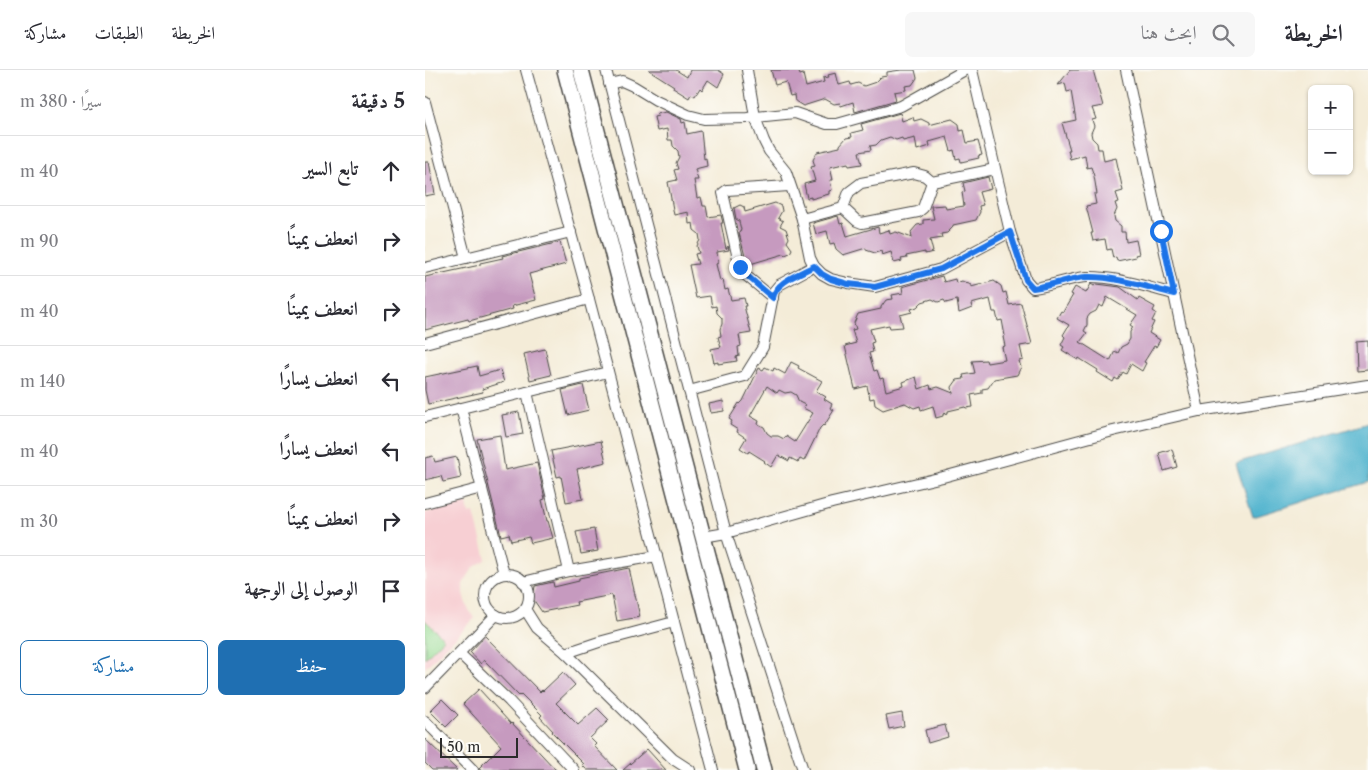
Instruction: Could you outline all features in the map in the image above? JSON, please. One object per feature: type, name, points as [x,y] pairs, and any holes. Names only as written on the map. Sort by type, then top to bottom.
[{"type":"highway","points":[[565,70],[747,770]]},
{"type":"highway","points":[[581,70],[764,770]]},
{"type":"street","points":[[526,70],[589,299],[713,770]]},
{"type":"street","points":[[606,70],[726,532],[803,770]]},
{"type":"street","points":[[747,70],[755,117],[769,151],[786,172],[789,186],[802,220],[810,258],[814,266],[822,274],[848,284],[875,287],[941,269],[1010,232]]},
{"type":"street","points":[[609,84],[622,81],[688,115],[714,119],[795,114],[827,124],[851,121],[901,106],[965,70]]},
{"type":"street","points":[[972,70],[1010,232],[1026,280],[1033,288],[1086,277],[1123,282],[1174,294]]},
{"type":"street","points":[[1126,70],[1199,412]]},
{"type":"street","points":[[425,102],[466,258]]},
{"type":"street","points":[[931,182],[995,169]]},
{"type":"street","points":[[843,208],[849,192],[861,183],[914,173],[925,176],[931,182]]},
{"type":"street","points":[[843,208],[857,221],[863,223],[918,212],[923,208],[931,182]]},
{"type":"street","points":[[773,298],[745,274],[740,267],[723,193],[727,190],[789,186]]},
{"type":"street","points":[[802,220],[843,208]]},
{"type":"street","points":[[425,268],[571,232]]},
{"type":"street","points":[[689,391],[745,376],[763,346],[774,291],[779,285],[814,266]]},
{"type":"street","points":[[425,343],[589,299]]},
{"type":"street","points":[[425,417],[608,372]]},
{"type":"street","points":[[703,537],[832,503],[943,477],[1113,431],[1199,412],[1368,385]]},
{"type":"street","points":[[527,392],[569,571]]},
{"type":"street","points":[[461,408],[504,574]]},
{"type":"street","points":[[425,503],[482,488]]},
{"type":"street","points":[[523,582],[569,571],[657,556]]},
{"type":"street","points":[[504,574],[516,576],[523,582],[528,590],[529,597],[525,609],[520,614],[508,618],[496,615],[487,605],[485,592],[492,580],[504,574]]},
{"type":"street","points":[[525,609],[537,628],[566,653],[673,760],[690,770]]},
{"type":"street","points":[[425,688],[496,615]]},
{"type":"street","points":[[566,653],[674,622]]},
{"type":"street","points":[[460,654],[509,700],[574,770]]},
{"type":"street","points":[[425,721],[473,770]]},
{"type":"shaded area","points":[[467,503],[469,514],[474,513],[486,559],[473,568],[463,584],[465,601],[475,618],[425,668],[425,513]]},
{"type":"green space","points":[[425,620],[444,639],[425,658]]},
{"type":"water","points":[[1368,423],[1368,482],[1253,517],[1236,463]]},
{"type":"building","points":[[649,70],[676,70],[687,77],[690,70],[718,70],[724,74],[718,87],[708,80],[702,90],[700,88],[695,96],[691,94],[689,98]]},
{"type":"building","points":[[771,70],[798,70],[800,75],[803,74],[806,87],[824,82],[823,78],[836,73],[839,85],[850,82],[851,85],[858,83],[864,86],[887,76],[887,72],[901,70],[915,70],[917,78],[912,85],[905,86],[906,90],[894,92],[896,100],[855,112],[853,102],[841,106],[840,103],[834,104],[825,99],[803,106],[795,101],[794,95],[790,96],[786,82],[775,85]]},
{"type":"building","points":[[1070,70],[1093,70],[1103,106],[1092,108],[1096,119],[1092,120],[1094,126],[1091,133],[1092,138],[1097,143],[1098,149],[1102,149],[1104,161],[1116,158],[1123,191],[1116,193],[1119,202],[1115,203],[1117,209],[1114,216],[1115,221],[1121,226],[1121,232],[1125,232],[1126,242],[1136,240],[1139,254],[1135,255],[1136,257],[1117,261],[1116,257],[1113,258],[1111,249],[1107,250],[1105,239],[1093,241],[1091,233],[1093,233],[1086,206],[1096,204],[1094,194],[1097,194],[1094,176],[1091,167],[1087,168],[1085,155],[1070,159],[1068,150],[1070,150],[1062,123],[1076,120],[1071,91],[1067,92],[1065,83],[1058,85]]},
{"type":"building","points":[[666,112],[681,119],[682,123],[685,122],[687,134],[701,131],[704,159],[706,158],[707,166],[695,169],[698,180],[694,180],[697,198],[701,197],[703,206],[706,206],[708,217],[721,215],[726,249],[728,246],[729,250],[717,252],[718,263],[716,264],[720,281],[723,280],[725,290],[728,289],[731,300],[744,298],[746,306],[744,306],[751,333],[739,335],[741,346],[738,347],[739,356],[736,357],[737,361],[714,363],[711,349],[721,347],[718,337],[721,336],[722,318],[717,313],[716,306],[712,307],[710,296],[696,298],[689,265],[698,264],[695,254],[699,253],[697,246],[700,240],[699,234],[694,230],[693,223],[689,224],[688,212],[674,215],[668,182],[677,180],[674,170],[678,169],[676,163],[679,157],[678,151],[673,146],[672,140],[668,140],[667,129],[657,131],[654,117],[658,116],[657,114]]},
{"type":"building","points":[[900,113],[902,121],[913,117],[914,121],[921,119],[929,123],[929,125],[952,119],[959,124],[960,131],[964,130],[967,143],[978,141],[982,155],[978,156],[979,158],[961,162],[960,158],[956,159],[954,150],[951,151],[947,137],[929,142],[930,146],[917,150],[915,138],[903,141],[902,138],[896,140],[890,137],[881,140],[876,145],[870,146],[871,150],[859,152],[862,164],[849,166],[848,163],[830,167],[833,180],[830,180],[832,190],[829,191],[829,194],[811,199],[811,197],[807,198],[804,184],[815,181],[811,167],[815,166],[813,160],[817,152],[840,147],[846,138],[852,137],[851,133],[863,130],[861,124]]},
{"type":"building","points":[[425,162],[429,162],[435,194],[425,196]]},
{"type":"building","points":[[988,177],[991,189],[979,192],[983,205],[979,206],[980,212],[976,220],[953,225],[947,233],[941,234],[942,238],[930,240],[933,252],[906,256],[907,258],[901,259],[902,261],[894,263],[891,252],[882,255],[881,251],[875,253],[866,250],[866,248],[843,255],[836,249],[834,243],[830,244],[827,231],[816,234],[813,223],[838,216],[840,224],[843,223],[847,236],[878,227],[879,233],[889,230],[890,234],[896,232],[912,238],[911,232],[917,225],[923,224],[923,220],[934,219],[931,206],[945,205],[946,209],[964,206],[962,192],[965,191],[963,183]]},
{"type":"building","points":[[775,203],[781,206],[782,211],[778,218],[783,221],[780,226],[786,229],[789,238],[787,242],[792,249],[790,253],[785,255],[750,264],[746,262],[739,233],[741,230],[739,221],[736,219],[734,208],[740,205],[744,207],[745,212]]},
{"type":"building","points":[[560,242],[566,264],[529,274],[536,300],[512,306],[513,309],[469,321],[468,319],[425,330],[425,277],[480,265],[480,263],[503,258],[502,256]]},
{"type":"building","points":[[942,276],[944,282],[955,279],[956,283],[962,281],[971,285],[971,287],[994,281],[1001,286],[1003,293],[1006,292],[1009,305],[1021,303],[1032,344],[1020,346],[1023,360],[1019,361],[1021,367],[1017,375],[994,379],[988,388],[982,389],[982,393],[971,395],[973,407],[948,411],[943,416],[936,418],[933,406],[921,410],[920,406],[914,408],[905,403],[883,410],[875,405],[874,398],[870,399],[867,386],[855,389],[845,346],[856,343],[852,330],[856,329],[854,323],[858,314],[881,309],[886,300],[893,299],[892,295],[903,293],[902,287]],"holes":[[[932,299],[938,302],[944,300],[946,303],[957,300],[959,313],[972,308],[971,304],[990,299],[993,312],[996,312],[998,321],[1002,320],[1005,336],[1003,337],[1005,346],[1002,347],[1005,360],[987,363],[986,360],[972,361],[975,373],[963,375],[964,379],[957,380],[952,387],[953,393],[938,387],[931,389],[930,385],[919,389],[916,377],[903,382],[904,386],[886,391],[883,378],[880,379],[877,370],[874,371],[869,353],[873,352],[871,343],[874,342],[870,329],[889,325],[890,328],[903,327],[900,315],[912,312],[911,309],[917,307],[922,302]]]},
{"type":"building","points":[[1091,284],[1094,286],[1097,284],[1120,287],[1138,300],[1139,298],[1155,307],[1153,311],[1156,313],[1152,321],[1154,322],[1149,333],[1160,340],[1144,362],[1146,363],[1142,371],[1131,364],[1126,374],[1123,372],[1118,380],[1115,378],[1113,382],[1079,358],[1078,360],[1062,350],[1064,347],[1061,345],[1065,337],[1063,335],[1069,325],[1057,318],[1073,295],[1071,294],[1075,287],[1086,293]],"holes":[[[1107,297],[1137,315],[1130,325],[1133,327],[1130,332],[1130,339],[1127,344],[1121,347],[1118,353],[1115,351],[1110,361],[1080,342],[1087,333],[1084,331],[1087,325],[1087,318],[1096,311],[1099,305],[1103,307]]]},
{"type":"building","points":[[1368,341],[1368,370],[1357,371],[1356,342]]},
{"type":"building","points":[[545,349],[551,375],[530,380],[524,354]]},
{"type":"building","points":[[791,362],[822,381],[816,391],[826,397],[824,399],[832,404],[830,408],[834,410],[824,426],[820,428],[804,461],[800,459],[798,462],[790,458],[789,461],[778,455],[771,467],[749,451],[748,453],[740,448],[746,438],[730,425],[732,421],[729,419],[739,403],[743,401],[759,368],[763,370],[765,367],[773,371],[774,368],[785,374]],"holes":[[[767,386],[777,393],[779,390],[785,393],[791,392],[796,395],[799,402],[805,405],[803,408],[813,413],[795,442],[786,436],[784,439],[778,436],[771,436],[764,427],[758,424],[759,421],[750,416]]]},
{"type":"building","points":[[477,366],[479,376],[500,370],[504,382],[482,389],[483,392],[428,404],[425,377]]},
{"type":"building","points":[[583,385],[589,410],[568,415],[562,390]]},
{"type":"building","points":[[723,401],[724,411],[711,413],[709,404]]},
{"type":"building","points":[[519,412],[523,434],[506,437],[502,415]]},
{"type":"building","points":[[500,435],[505,470],[537,463],[545,499],[542,500],[553,538],[531,543],[529,537],[511,541],[509,534],[501,536],[477,439]]},
{"type":"building","points":[[601,441],[606,462],[577,469],[583,499],[566,502],[561,476],[557,477],[551,451]]},
{"type":"building","points":[[1172,449],[1177,467],[1164,471],[1159,453]]},
{"type":"building","points":[[433,456],[435,462],[457,457],[461,478],[443,482],[441,476],[425,480],[425,458]]},
{"type":"building","points":[[594,529],[598,551],[581,554],[576,532]]},
{"type":"building","points":[[629,568],[640,617],[617,621],[612,595],[576,602],[577,605],[542,612],[533,599],[535,586],[553,582],[554,587],[579,581],[579,578]]},
{"type":"building","points":[[485,636],[540,692],[563,672],[575,685],[556,703],[578,725],[597,708],[609,720],[590,738],[596,744],[594,746],[617,770],[587,770],[582,765],[584,764],[552,732],[540,717],[542,715],[521,694],[519,696],[484,660],[481,664],[470,652]]},
{"type":"building","points":[[479,689],[556,770],[480,770],[479,768],[501,746],[463,704]]},
{"type":"building","points":[[442,699],[458,715],[446,727],[430,711]]},
{"type":"building","points":[[902,713],[904,726],[889,729],[886,716]]},
{"type":"building","points":[[945,725],[948,737],[928,743],[925,730]]},
{"type":"building","points":[[425,739],[457,770],[432,770],[425,763]]},
{"type":"building","points":[[647,749],[666,770],[623,770]]},
{"type":"route","points":[[740,267],[745,274],[773,298],[774,291],[779,285],[814,266],[831,279],[848,284],[875,287],[941,269],[1010,232],[1026,280],[1033,288],[1086,277],[1123,282],[1174,294],[1161,231]]}]
